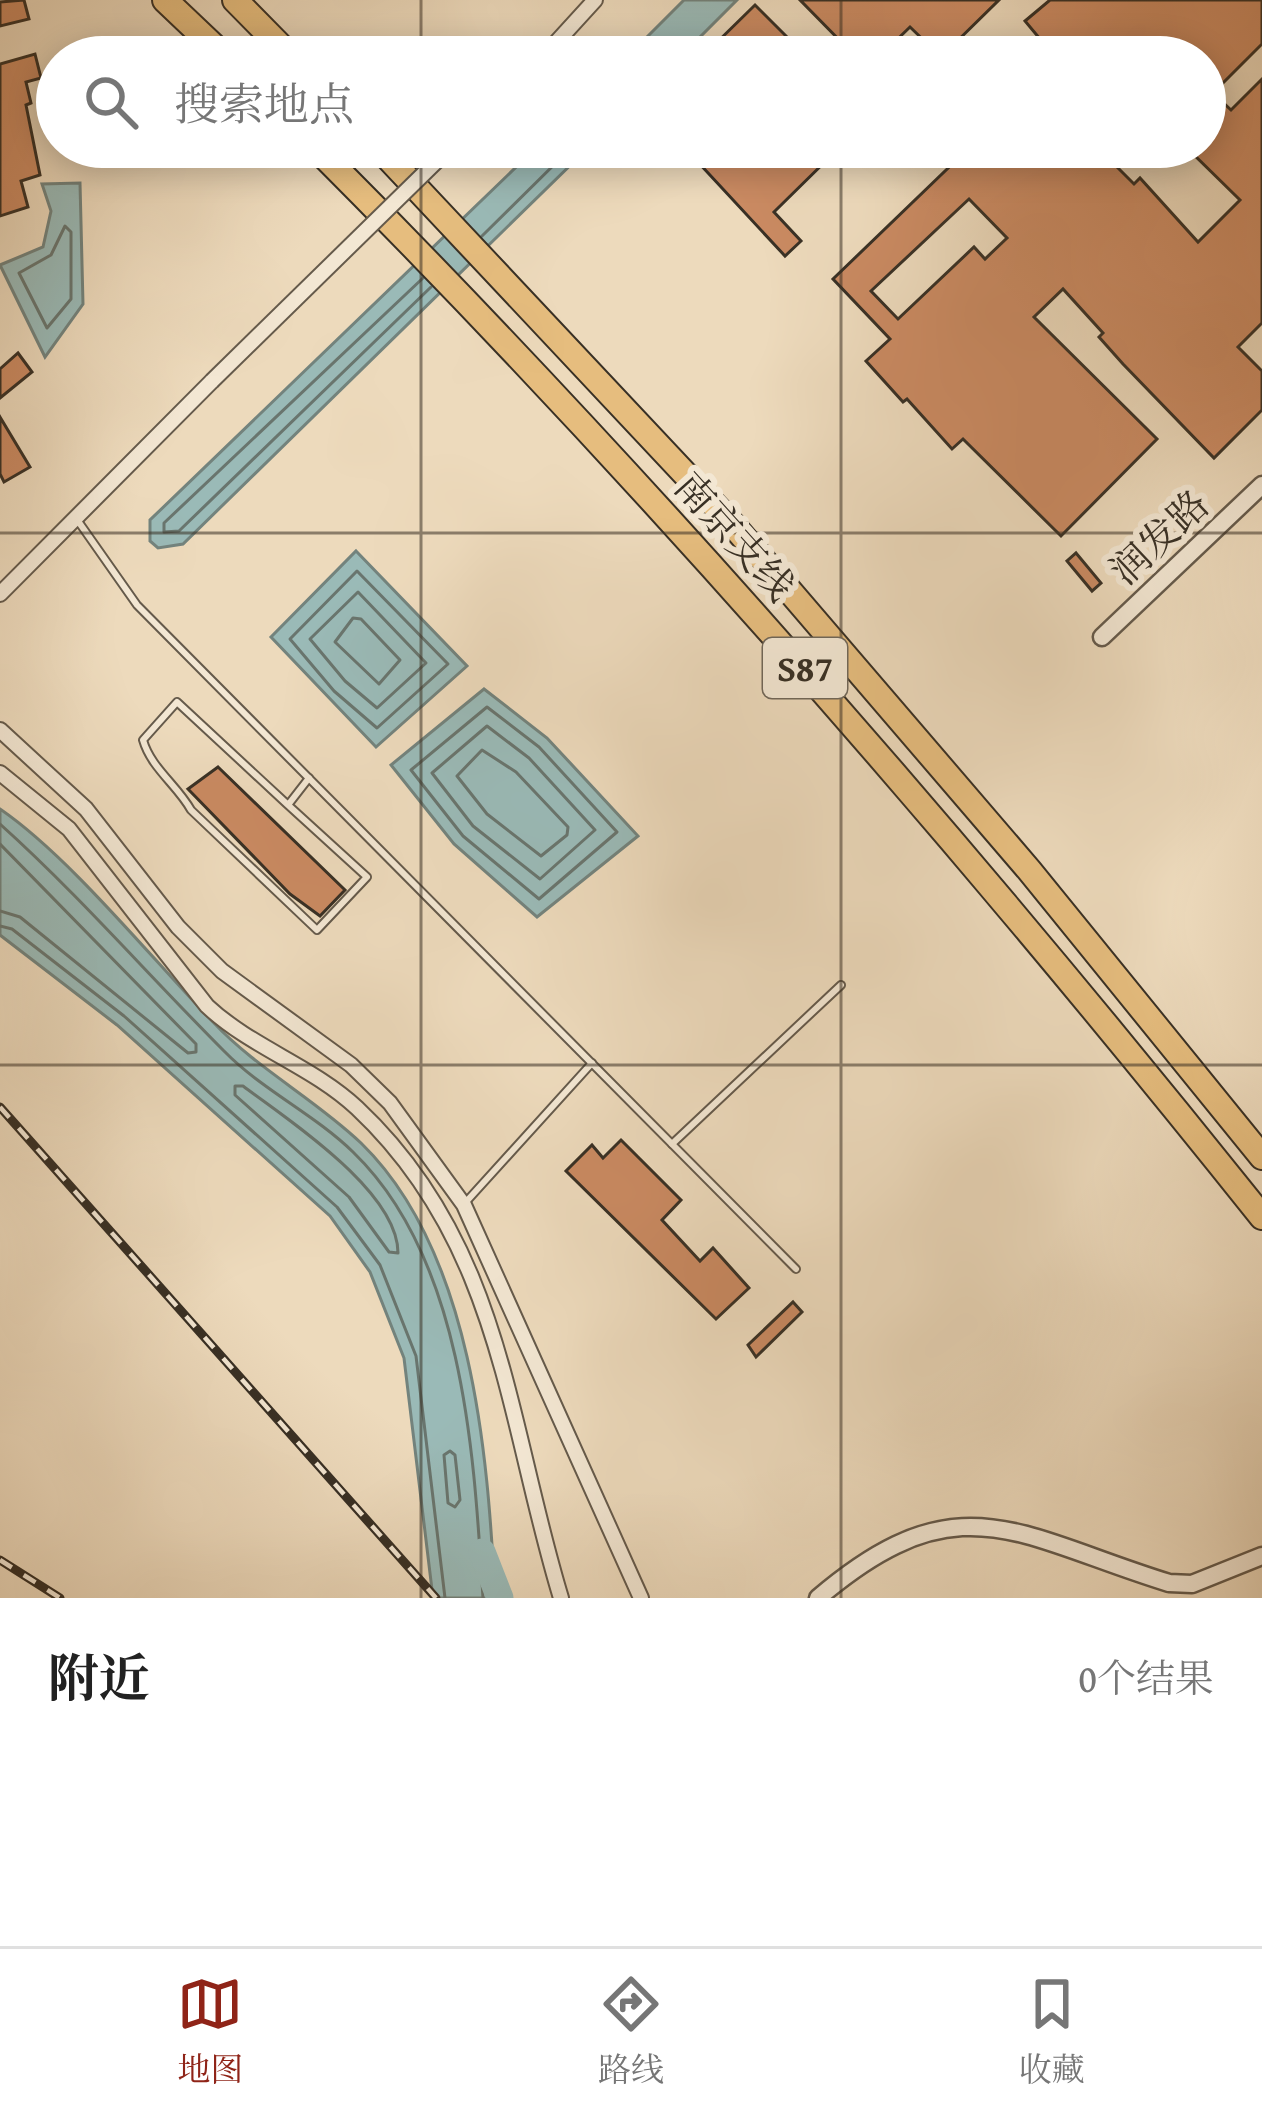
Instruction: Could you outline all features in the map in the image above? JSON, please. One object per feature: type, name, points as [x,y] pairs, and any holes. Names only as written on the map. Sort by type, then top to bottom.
[{"type":"highway","points":[[165,0],[203,36]]},
{"type":"highway","points":[[235,0],[270,36]]},
{"type":"highway","name":"南京支线","points":[[336,168],[503,335],[744,598],[1041,940],[1262,1217]]},
{"type":"highway","name":"南京支线","points":[[398,168],[733,525],[1029,869],[1262,1157]]},
{"type":"street","points":[[564,36],[595,0]]},
{"type":"street","points":[[0,594],[430,168]]},
{"type":"street","name":"润发路","points":[[1102,637],[1262,485]]},
{"type":"street","points":[[0,730],[86,808],[178,927],[222,970],[351,1065],[389,1103],[464,1204],[641,1598]]},
{"type":"street","points":[[0,772],[69,829],[207,1006],[231,1028],[322,1079],[358,1109],[455,1234],[491,1319],[561,1598]]},
{"type":"street","points":[[818,1598],[888,1546],[934,1529],[980,1524],[1022,1529],[1123,1569],[1192,1584],[1262,1556]]},
{"type":"lane","points":[[76,518],[137,605],[796,1269]]},
{"type":"lane","points":[[178,702],[288,805],[367,877],[317,930],[191,811],[179,788],[148,759],[143,740],[178,702]]},
{"type":"lane","points":[[288,805],[309,778]]},
{"type":"lane","points":[[672,1144],[841,985]]},
{"type":"lane","points":[[464,1204],[592,1064]]},
{"type":"water","points":[[684,0],[737,0],[701,36],[648,36]]},
{"type":"water","points":[[515,168],[568,168],[183,544],[158,548],[150,541],[150,520]]},
{"type":"water","points":[[80,183],[83,304],[45,357],[0,265],[43,247],[51,211],[42,184]]},
{"type":"water","points":[[356,551],[467,666],[376,747],[271,637]]},
{"type":"water","points":[[484,689],[547,738],[638,836],[537,917],[454,844],[391,765]]},
{"type":"water","points":[[0,809],[82,881],[230,1039],[343,1127],[398,1188],[428,1239],[467,1357],[487,1481],[495,1598],[433,1598],[404,1358],[370,1272],[330,1216],[117,1025],[0,935]]},
{"type":"building","points":[[24,0],[29,19],[0,26],[0,2]]},
{"type":"building","points":[[800,0],[999,0],[962,36],[919,36],[910,27],[901,36],[835,36]]},
{"type":"building","points":[[1050,0],[1262,0],[1262,44],[1226,80],[1226,36],[1038,36],[1025,21]]},
{"type":"building","points":[[755,5],[786,36],[723,36]]},
{"type":"building","points":[[35,54],[36,79],[26,82],[31,103],[26,105],[40,175],[21,181],[28,207],[0,216],[0,64]]},
{"type":"building","points":[[1262,79],[1262,323],[1238,347],[1262,371],[1262,410],[1214,458],[1123,364],[1099,337],[1103,333],[1063,289],[1034,317],[1157,439],[1061,536],[963,439],[952,449],[866,361],[890,339],[833,279],[948,168],[1118,168],[1134,184],[1140,178],[1198,242],[1240,200],[1207,168],[1226,168],[1226,105],[1231,110]],"holes":[[[969,199],[1007,238],[985,259],[974,247],[898,319],[871,291]]]},
{"type":"building","points":[[703,168],[819,168],[774,212],[801,241],[785,256]]},
{"type":"building","points":[[18,353],[32,372],[0,398],[0,369]]},
{"type":"building","points":[[0,417],[30,467],[4,482],[0,474]]},
{"type":"building","points":[[1076,553],[1101,583],[1092,591],[1067,561]]},
{"type":"building","points":[[218,767],[345,890],[320,916],[290,894],[188,789]]},
{"type":"building","points":[[621,1140],[681,1200],[662,1220],[700,1261],[713,1248],[749,1288],[716,1319],[566,1171],[592,1145],[603,1158]]},
{"type":"building","points":[[793,1302],[802,1312],[756,1357],[748,1345]]},
{"type":"waterway","points":[[482,1552],[500,1598]]},
{"type":"railway","points":[[0,1107],[436,1598]]},
{"type":"railway","points":[[0,1560],[60,1598]]}]
